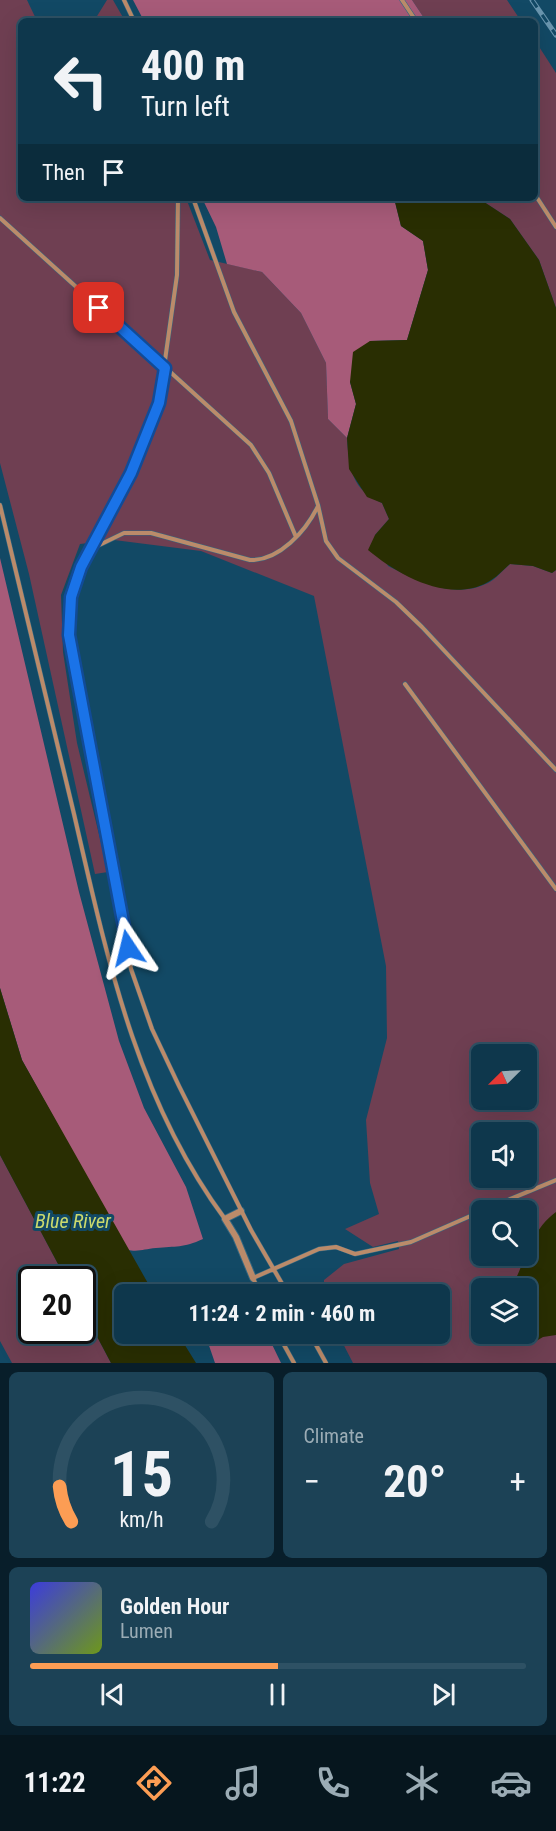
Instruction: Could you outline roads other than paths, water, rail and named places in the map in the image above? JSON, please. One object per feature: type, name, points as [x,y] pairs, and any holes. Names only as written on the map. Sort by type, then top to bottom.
[{"type":"street","points":[[241,1211],[225,1219],[254,1278]]},
{"type":"lane","points":[[124,0],[133,18]]},
{"type":"lane","points":[[402,0],[414,18]]},
{"type":"lane","points":[[538,199],[556,227]]},
{"type":"lane","points":[[178,201],[177,275],[159,403],[139,453],[81,567],[71,597],[69,635],[131,969],[157,1038],[241,1211],[282,1284]]},
{"type":"lane","points":[[194,201],[207,231],[234,312],[291,421],[318,506],[326,541],[338,558],[396,602],[422,627],[556,770]]},
{"type":"lane","points":[[0,218],[251,445],[269,473],[296,537]]},
{"type":"lane","points":[[0,505],[94,900],[131,1038],[158,1107],[202,1188],[225,1219]]},
{"type":"lane","points":[[91,549],[124,533],[151,533],[250,560],[264,560],[309,526],[318,506]]},
{"type":"lane","points":[[405,684],[556,889]]},
{"type":"lane","points":[[509,1200],[556,1180]]},
{"type":"lane","points":[[256,1284],[254,1278],[319,1249],[336,1247],[355,1254],[411,1242],[471,1216]]},
{"type":"lane","points":[[284,1344],[294,1363]]},
{"type":"lane","points":[[316,1344],[326,1363]]},
{"type":"water","points":[[395,201],[483,201],[510,219],[539,260],[556,308],[556,570],[552,573],[533,566],[510,564],[491,580],[473,588],[457,590],[441,588],[409,577],[368,550],[375,535],[389,519],[382,503],[367,497],[349,469],[347,438],[356,404],[350,382],[353,352],[370,341],[407,340],[428,270],[423,241],[401,226]]},
{"type":"water","name":"Blue River","points":[[0,988],[22,1060],[148,1284],[114,1284],[114,1344],[184,1344],[196,1363],[111,1363],[96,1335],[96,1266],[59,1266],[0,1155]]},
{"type":"water","points":[[556,1212],[556,1335],[537,1340],[537,1278],[516,1278],[521,1266],[537,1266],[537,1234]]},
{"type":"railway","points":[[532,0],[556,35]]}]
